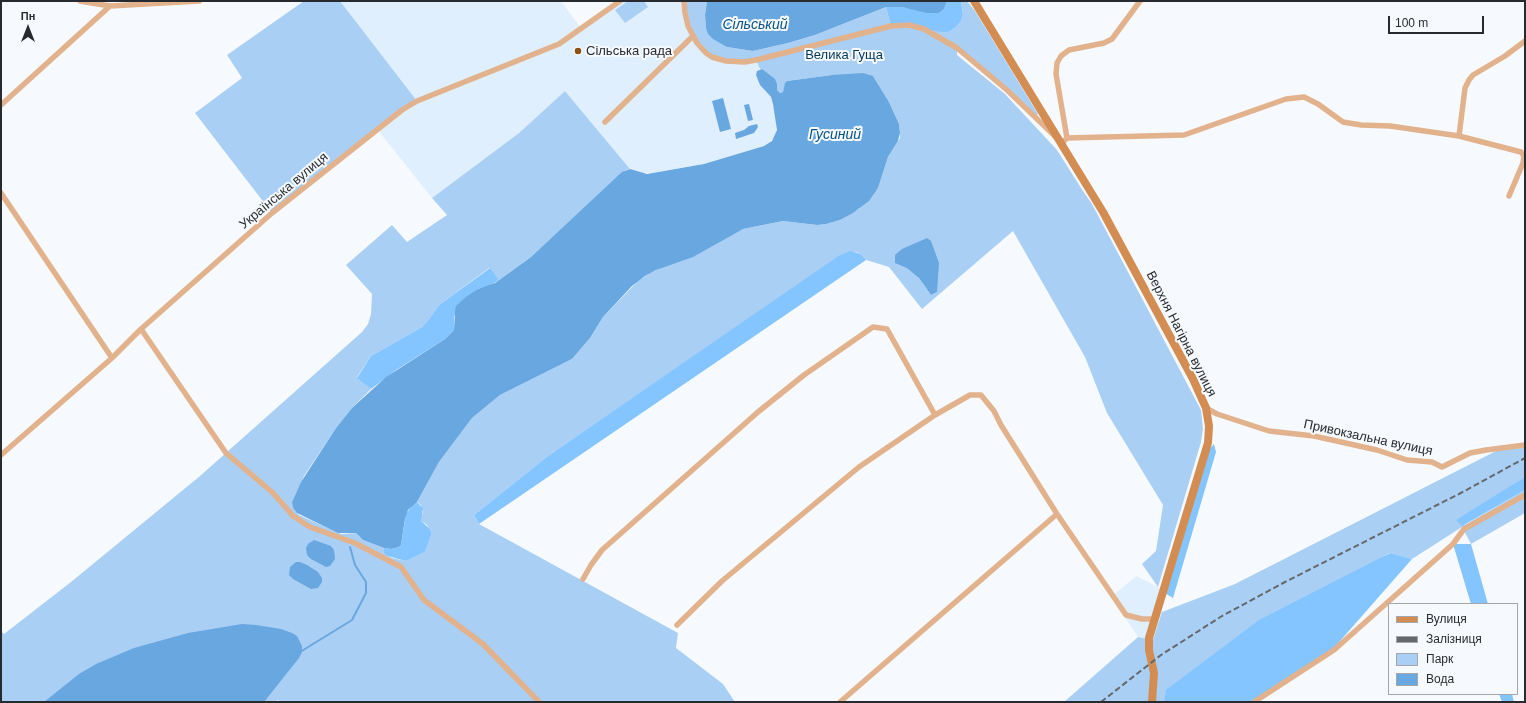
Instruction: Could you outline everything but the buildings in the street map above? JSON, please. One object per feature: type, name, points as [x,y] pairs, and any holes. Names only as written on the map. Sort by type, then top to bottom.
[{"type":"main road","name":"Верхня Нагірна вулиця","points":[[977,3],[1064,141],[1193,379],[1206,408],[1209,426],[1208,443],[1154,619],[1149,645],[1154,673],[1152,702]]},
{"type":"street","points":[[80,1],[110,6],[199,1]]},
{"type":"street","name":"Українська вулиця","points":[[1,456],[272,213],[402,110],[417,101],[558,44],[620,1]]},
{"type":"street","points":[[684,1],[686,19],[693,36],[701,48],[712,57],[726,61],[745,62],[816,46],[891,26],[909,25],[920,28],[957,48],[1064,141],[1184,135],[1286,99],[1304,98],[1318,104],[1344,122],[1362,125],[1390,126],[1459,136],[1521,152],[1524,156],[1523,163],[1510,196]]},
{"type":"street","points":[[1064,141],[1056,74],[1057,63],[1069,50],[1104,43],[1112,39],[1140,1]]},
{"type":"street","points":[[1,105],[110,6]]},
{"type":"street","points":[[605,122],[693,36]]},
{"type":"street","points":[[1459,136],[1465,88],[1469,80],[1474,74],[1505,56],[1525,41]]},
{"type":"street","points":[[1,193],[112,358]]},
{"type":"street","points":[[583,579],[590,565],[602,550],[758,412],[804,375],[873,327],[887,330],[935,415]]},
{"type":"street","points":[[142,330],[226,452],[273,493],[293,516],[310,527],[361,545],[401,567],[424,600],[483,644],[539,702]]},
{"type":"street","points":[[677,625],[722,581],[859,466],[935,415],[970,396],[981,395],[994,411],[1001,425],[1056,514],[1126,615],[1142,619],[1154,619]]},
{"type":"street","name":"Привокзальна вулиця","points":[[1206,408],[1217,414],[1269,431],[1328,439],[1377,450],[1407,460],[1432,462],[1442,467],[1470,453],[1525,445]]},
{"type":"street","points":[[1254,702],[1334,650],[1453,544],[1464,529],[1525,495]]},
{"type":"street","points":[[840,702],[1056,514]]},
{"type":"shaded area","points":[[340,1],[561,1],[581,28],[620,1],[684,1],[690,32],[756,60],[760,69],[758,70],[760,85],[771,97],[773,104],[777,124],[776,134],[769,144],[709,163],[652,173],[642,173],[630,169],[565,91],[519,133],[432,198],[377,129],[417,101]]},
{"type":"shaded area","points":[[947,1],[961,1],[963,15],[961,21],[950,31],[944,32],[891,26],[886,7],[902,7],[939,13],[944,9]]},
{"type":"shaded area","points":[[850,251],[861,254],[866,260],[479,524],[474,515],[548,456],[840,255]]},
{"type":"shaded area","points":[[490,268],[499,280],[489,286],[478,289],[454,316],[454,330],[445,339],[396,370],[371,389],[357,378],[371,356],[422,327],[439,305]]},
{"type":"shaded area","points":[[1214,444],[1216,452],[1173,598],[1163,592],[1204,455]]},
{"type":"shaded area","points":[[1525,477],[1525,490],[1462,526],[1456,520]]},
{"type":"shaded area","points":[[417,502],[423,508],[421,521],[432,533],[425,552],[406,561],[387,556],[384,553],[384,548],[391,549],[401,545],[406,514]]},
{"type":"shaded area","points":[[1453,544],[1471,544],[1488,603],[1471,603]]},
{"type":"shaded area","points":[[1390,553],[1412,559],[1333,649],[1250,702],[1164,702],[1166,690],[1259,620]]},
{"type":"shaded area","points":[[1136,576],[1158,587],[1163,592],[1162,612],[1153,640],[1138,637],[1111,597]]},
{"type":"shaded area","points":[[1499,695],[1512,695],[1514,702],[1502,702]]},
{"type":"green space","points":[[304,1],[340,1],[417,101],[272,213],[195,113],[242,78],[227,55]]},
{"type":"green space","points":[[628,1],[644,1],[648,7],[625,23],[615,10]]},
{"type":"green space","name":"Велика Гуща","points":[[684,1],[707,1],[705,15],[706,28],[727,47],[753,51],[815,35],[886,7],[891,26],[950,31],[961,21],[963,15],[961,1],[967,1],[975,11],[1038,114],[1036,116],[957,48],[957,55],[1005,94],[1057,150],[1092,204],[1201,410],[1203,429],[1201,442],[1158,587],[1142,564],[1156,551],[1163,505],[1107,413],[1085,357],[1013,231],[922,309],[889,267],[866,260],[861,254],[856,252],[845,253],[548,456],[474,515],[479,524],[678,633],[676,648],[723,684],[735,702],[280,702],[278,700],[275,702],[1,702],[1,631],[4,634],[71,582],[200,476],[362,332],[368,324],[371,314],[372,294],[346,265],[392,225],[407,242],[447,215],[432,198],[519,133],[565,91],[630,169],[626,170],[531,257],[499,280],[489,268],[439,305],[422,327],[371,356],[357,377],[371,389],[352,408],[336,428],[304,476],[292,502],[293,508],[299,515],[341,534],[356,533],[363,540],[384,548],[387,556],[392,558],[406,561],[425,552],[432,533],[427,525],[421,521],[423,512],[421,505],[417,502],[439,462],[472,418],[500,395],[572,359],[590,338],[603,317],[638,281],[650,273],[743,229],[783,221],[817,225],[826,224],[840,220],[859,209],[878,188],[888,157],[900,138],[899,124],[889,102],[873,76],[832,75],[787,81],[783,92],[779,93],[777,90],[777,84],[762,69],[760,69],[756,60],[745,62],[712,57],[690,32]],"holes":[[[907,268],[937,292],[931,295],[919,278]]]},
{"type":"green space","points":[[1525,448],[1525,477],[1506,490],[1463,526],[1525,490],[1525,513],[1471,544],[1462,527],[1412,559],[1389,553],[1167,690],[1164,702],[1064,702],[1138,637],[1153,640],[1162,612],[1235,584],[1500,449]]},
{"type":"water","name":"Сільський","points":[[707,1],[947,1],[944,9],[939,13],[927,13],[902,7],[886,7],[815,35],[753,51],[727,47],[713,39],[708,34],[705,15]]},
{"type":"water","name":"Гусиний","points":[[762,69],[775,79],[777,90],[780,93],[783,92],[787,81],[832,75],[863,73],[873,76],[889,102],[899,124],[900,133],[898,141],[888,157],[878,188],[869,201],[853,213],[840,220],[826,224],[817,225],[783,221],[743,229],[693,257],[656,270],[645,276],[632,286],[603,317],[590,338],[572,359],[500,395],[472,418],[439,462],[417,502],[408,510],[401,545],[399,547],[391,549],[384,548],[363,540],[356,533],[338,533],[297,513],[293,508],[292,502],[301,482],[336,428],[352,408],[386,377],[445,339],[454,330],[456,306],[478,289],[495,283],[531,257],[622,172],[630,169],[647,174],[704,164],[764,146],[772,141],[777,130],[773,104],[771,97],[760,85],[756,75],[757,71]]},
{"type":"water","points":[[723,98],[731,129],[720,132],[712,101]]},
{"type":"water","points":[[749,104],[753,120],[748,121],[744,105]]},
{"type":"water","points":[[757,124],[758,127],[754,133],[736,139],[735,133]]},
{"type":"water","points":[[927,238],[931,241],[939,263],[937,292],[931,295],[919,278],[907,268],[895,263],[895,255],[902,249]]},
{"type":"water","points":[[314,540],[331,546],[334,550],[335,559],[330,566],[326,567],[311,559],[307,555],[306,548],[308,544]]},
{"type":"water","points":[[296,562],[307,565],[318,572],[322,578],[322,582],[318,588],[311,589],[293,579],[289,575],[290,567]]},
{"type":"water","points":[[242,624],[281,629],[292,633],[297,636],[302,646],[302,652],[299,658],[264,702],[44,702],[79,674],[96,664],[134,648],[188,633]]},
{"type":"waterway","points":[[300,652],[352,620],[366,593],[366,582],[355,565],[350,547]]},
{"type":"railway","points":[[1101,702],[1161,655],[1222,616],[1285,582],[1459,494],[1525,458]]},
{"type":"place","name":"Сільська рада","points":[[578,51]]}]
